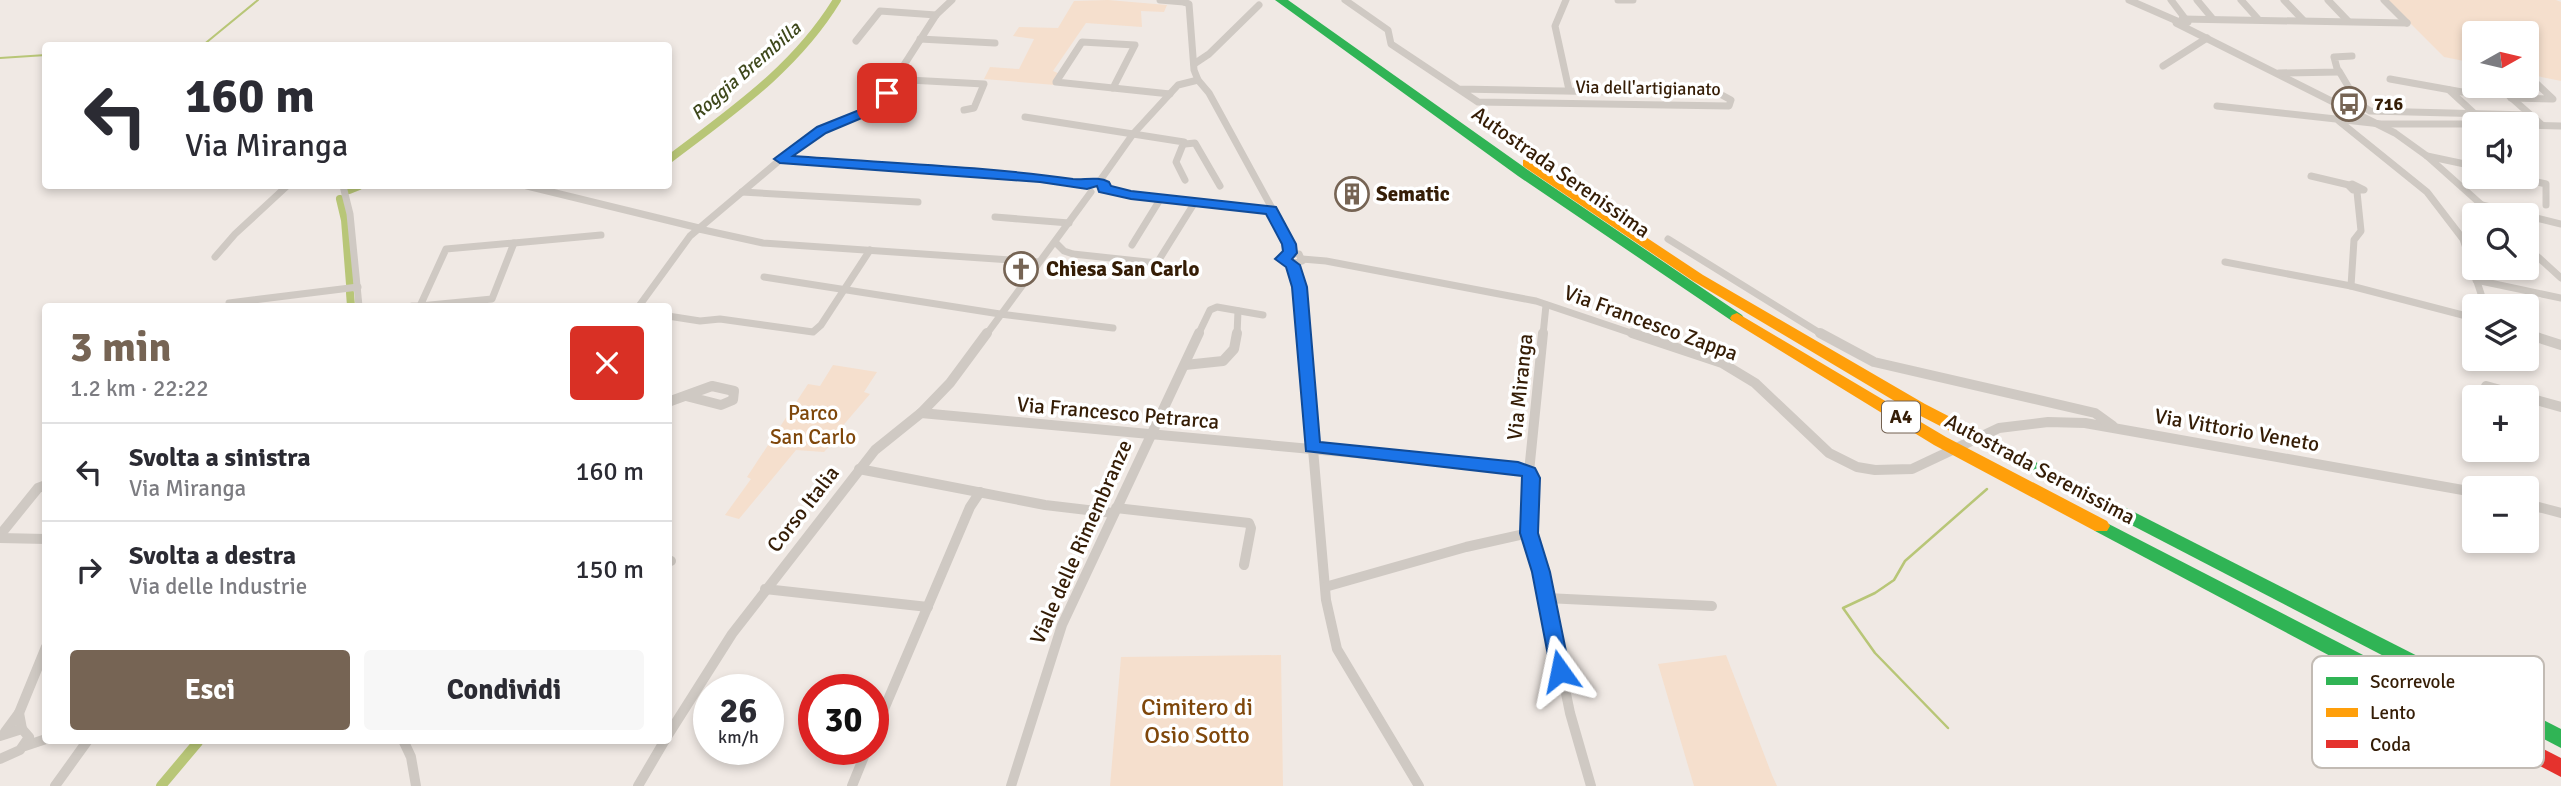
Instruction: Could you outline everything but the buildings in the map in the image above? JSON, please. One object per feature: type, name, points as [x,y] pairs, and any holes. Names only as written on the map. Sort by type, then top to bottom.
[{"type":"highway","name":"Autostrada Serenissima","points":[[1281,0],[1523,173],[1714,304],[1940,441],[2348,656]]},
{"type":"highway","name":"Autostrada Serenissima","points":[[1298,0],[1514,154],[1698,278],[1908,401],[2401,656]]},
{"type":"highway","name":"Autostrada Serenissima","points":[[2544,730],[2561,739]]},
{"type":"highway","name":"Autostrada Serenissima","points":[[2544,759],[2561,768]]},
{"type":"street","points":[[641,303],[699,228],[780,159],[821,130],[877,107],[936,15],[952,0]]},
{"type":"street","points":[[1160,0],[1184,1],[1189,4],[1194,67],[1200,83],[1209,93],[1271,210]]},
{"type":"street","name":"Via dell'artigianato","points":[[1345,0],[1388,30],[1391,44],[1478,102],[1729,106],[1731,100],[1720,94],[1459,89]]},
{"type":"street","points":[[1566,0],[1555,26],[1569,90]]},
{"type":"street","points":[[1618,0],[1633,0]]},
{"type":"street","points":[[2129,0],[2185,23],[2207,38],[2381,124],[2427,156],[2480,203]]},
{"type":"street","points":[[2171,0],[2185,23]]},
{"type":"street","points":[[2197,0],[2212,18]]},
{"type":"street","points":[[2241,0],[2258,19]]},
{"type":"street","points":[[2284,0],[2303,20]]},
{"type":"street","points":[[2328,0],[2348,21]]},
{"type":"street","points":[[2185,23],[2212,18],[2407,23],[2384,0]]},
{"type":"street","points":[[1101,185],[1133,134],[1194,67],[1259,5]]},
{"type":"street","points":[[856,41],[880,11],[936,15]]},
{"type":"street","points":[[920,38],[995,43]]},
{"type":"street","points":[[2162,66],[2207,38]]},
{"type":"street","points":[[1113,88],[1135,45],[1082,42],[1056,82],[1113,88],[1170,94]]},
{"type":"street","points":[[2352,55],[2334,57],[2358,103],[2366,109],[2376,112],[2462,114]]},
{"type":"street","points":[[2278,73],[2339,71]]},
{"type":"street","points":[[2390,79],[2462,91]]},
{"type":"street","points":[[887,119],[909,80],[985,84],[974,108],[964,110]]},
{"type":"street","points":[[1178,85],[1200,83]]},
{"type":"street","points":[[2538,98],[2553,99],[2539,86]]},
{"type":"street","points":[[2449,90],[2473,112]]},
{"type":"street","points":[[887,93],[900,94]]},
{"type":"street","points":[[2511,98],[2527,112]]},
{"type":"street","points":[[2217,106],[2381,124],[2462,123]]},
{"type":"street","points":[[2423,113],[2434,123]]},
{"type":"street","points":[[1025,117],[1185,144],[1195,143],[1220,186]]},
{"type":"street","points":[[2338,119],[2427,192],[2459,232],[2462,240]]},
{"type":"street","points":[[2539,122],[2561,126]]},
{"type":"street","points":[[1185,144],[1176,162],[1185,180]]},
{"type":"street","points":[[2427,156],[2462,163]]},
{"type":"street","points":[[780,159],[1040,178],[1089,188],[1101,185],[1161,198],[1271,210]]},
{"type":"street","points":[[2311,176],[2349,185],[2357,192],[2361,231],[2354,240],[2351,286]]},
{"type":"street","points":[[2539,182],[2546,184],[2546,205]]},
{"type":"street","name":"Corso Italia","points":[[672,729],[732,634],[765,589],[875,450],[921,413],[950,383],[1069,223],[1089,188]]},
{"type":"street","points":[[215,257],[284,189]]},
{"type":"street","points":[[344,189],[350,214],[359,303]]},
{"type":"street","points":[[539,189],[763,243],[1039,262]]},
{"type":"street","points":[[742,192],[918,202]]},
{"type":"street","points":[[1132,245],[1161,198]]},
{"type":"street","points":[[1055,242],[1064,251],[1073,254],[1157,264],[1195,202]]},
{"type":"street","name":"Via Francesco Zappa","points":[[1271,210],[1285,232],[1290,253],[1299,254],[1298,262],[1326,261],[1546,305],[1722,363],[1755,383],[1829,453],[1857,467],[1875,470],[1912,469],[1992,431]]},
{"type":"street","points":[[995,217],[1069,223]]},
{"type":"street","points":[[2539,219],[2561,224]]},
{"type":"street","points":[[421,303],[446,249],[601,235]]},
{"type":"street","points":[[1668,239],[1796,320],[1874,362],[2083,410],[2095,414],[2116,428]]},
{"type":"street","points":[[451,303],[492,299],[514,243]]},
{"type":"street","points":[[672,317],[700,321],[720,319],[813,332],[821,325],[870,250]]},
{"type":"street","points":[[2539,258],[2559,275]]},
{"type":"street","points":[[1298,262],[1325,587],[1337,649],[1419,786]]},
{"type":"street","points":[[2225,262],[2351,286],[2462,315]]},
{"type":"street","points":[[764,277],[1000,314],[1113,328]]},
{"type":"street","points":[[2476,280],[2561,298]]},
{"type":"street","points":[[2476,280],[2481,294]]},
{"type":"street","points":[[229,303],[358,287]]},
{"type":"street","name":"Via Miranga","points":[[1312,447],[1518,468],[1530,475],[1546,305]]},
{"type":"street","points":[[1238,311],[1238,343],[1232,354],[1223,362],[1208,366],[1185,365],[1210,310],[1217,307],[1263,315]]},
{"type":"street","points":[[2539,338],[2561,345]]},
{"type":"street","name":"Viale delle Rimembranze","points":[[1011,786],[1062,625],[1150,434],[1185,365]]},
{"type":"street","points":[[672,401],[686,396]]},
{"type":"street","points":[[2539,401],[2561,407]]},
{"type":"street","name":"Via Francesco Petrarca","points":[[921,413],[1312,447]]},
{"type":"street","name":"Via Vittorio Veneto","points":[[1992,431],[2048,422],[2116,428],[2462,490]]},
{"type":"street","points":[[859,469],[1045,505],[1245,522],[1251,528],[1244,565]]},
{"type":"street","points":[[1530,475],[1529,533],[1546,598],[1555,650],[1591,786]]},
{"type":"street","points":[[0,537],[38,488],[42,486]]},
{"type":"street","points":[[889,698],[970,507],[980,492]]},
{"type":"street","points":[[2539,508],[2561,513]]},
{"type":"street","points":[[1325,587],[1466,547],[1529,533]]},
{"type":"street","points":[[0,537],[42,539]]},
{"type":"street","points":[[765,589],[928,607]]},
{"type":"street","points":[[1546,598],[1712,606]]},
{"type":"street","points":[[2,734],[19,713],[42,657]]},
{"type":"street","points":[[19,713],[22,729]]},
{"type":"street","points":[[2,734],[22,729],[29,733],[25,746]]},
{"type":"street","points":[[0,768],[4,758],[42,740]]},
{"type":"street","points":[[55,786],[85,744]]},
{"type":"street","points":[[405,744],[411,757],[416,786]]},
{"type":"street","points":[[638,786],[663,744]]},
{"type":"street","points":[[852,786],[861,765]]},
{"type":"green space","points":[[1108,0],[1167,5],[1164,12],[1141,11],[1142,27],[1086,23],[1053,71],[1060,74],[1055,85],[984,79],[990,67],[1019,69],[1034,39],[1013,36],[1019,27],[1058,28],[1074,1]]},
{"type":"green space","points":[[2387,0],[2561,2],[2561,81],[2539,76],[2539,21],[2462,21],[2462,61],[2444,57]]},
{"type":"green space","name":"Parco San Carlo","points":[[833,365],[877,372],[864,392],[870,394],[840,429],[844,431],[824,452],[796,450],[739,519],[725,515],[751,479],[747,477],[808,384],[820,386]]},
{"type":"green space","name":"Cimitero di Osio Sotto","points":[[1281,655],[1283,786],[1110,786],[1121,657]]},
{"type":"green space","points":[[1726,655],[1777,786],[1694,786],[1658,664]]},
{"type":"waterway","name":"Roggia Brembilla","points":[[207,42],[258,0]]},
{"type":"waterway","name":"Roggia Brembilla","points":[[672,157],[782,68],[820,25],[837,0]]},
{"type":"waterway","name":"Roggia Brembilla","points":[[0,58],[42,55]]},
{"type":"waterway","name":"Roggia Brembilla","points":[[340,199],[345,220],[350,284]]},
{"type":"waterway","name":"Roggia Brembilla","points":[[350,293],[351,303]]},
{"type":"waterway","points":[[1948,728],[1875,653],[1843,608],[1875,593],[1894,580],[1905,561],[1987,489]]},
{"type":"waterway","name":"Roggia Brembilla","points":[[161,786],[196,744]]},
{"type":"traffic: fast","points":[[1281,0],[1523,173],[1737,318]]},
{"type":"traffic: fast","points":[[2016,458],[2400,656]]},
{"type":"traffic: fast","points":[[2101,526],[2348,656]]},
{"type":"traffic: fast","points":[[2544,730],[2561,739]]},
{"type":"traffic: slow","points":[[1528,163],[1698,278],[1919,408],[2016,458]]},
{"type":"traffic: slow","points":[[1737,318],[1940,441],[2101,526]]},
{"type":"traffic: jam","points":[[2544,759],[2561,768]]},
{"type":"place","name":"716","points":[[2349,104]]},
{"type":"place","name":"Sematic","points":[[1352,194]]},
{"type":"place","name":"Chiesa San Carlo","points":[[1021,269]]},
{"type":"route","points":[[887,93],[877,107],[821,130],[780,159],[1066,180],[1087,185],[1099,182],[1104,185],[1104,189],[1131,195],[1271,210],[1289,244],[1290,253],[1285,254],[1282,259],[1293,265],[1297,273],[1312,447],[1518,468],[1529,472],[1532,478],[1529,533],[1541,572],[1560,671]]}]
